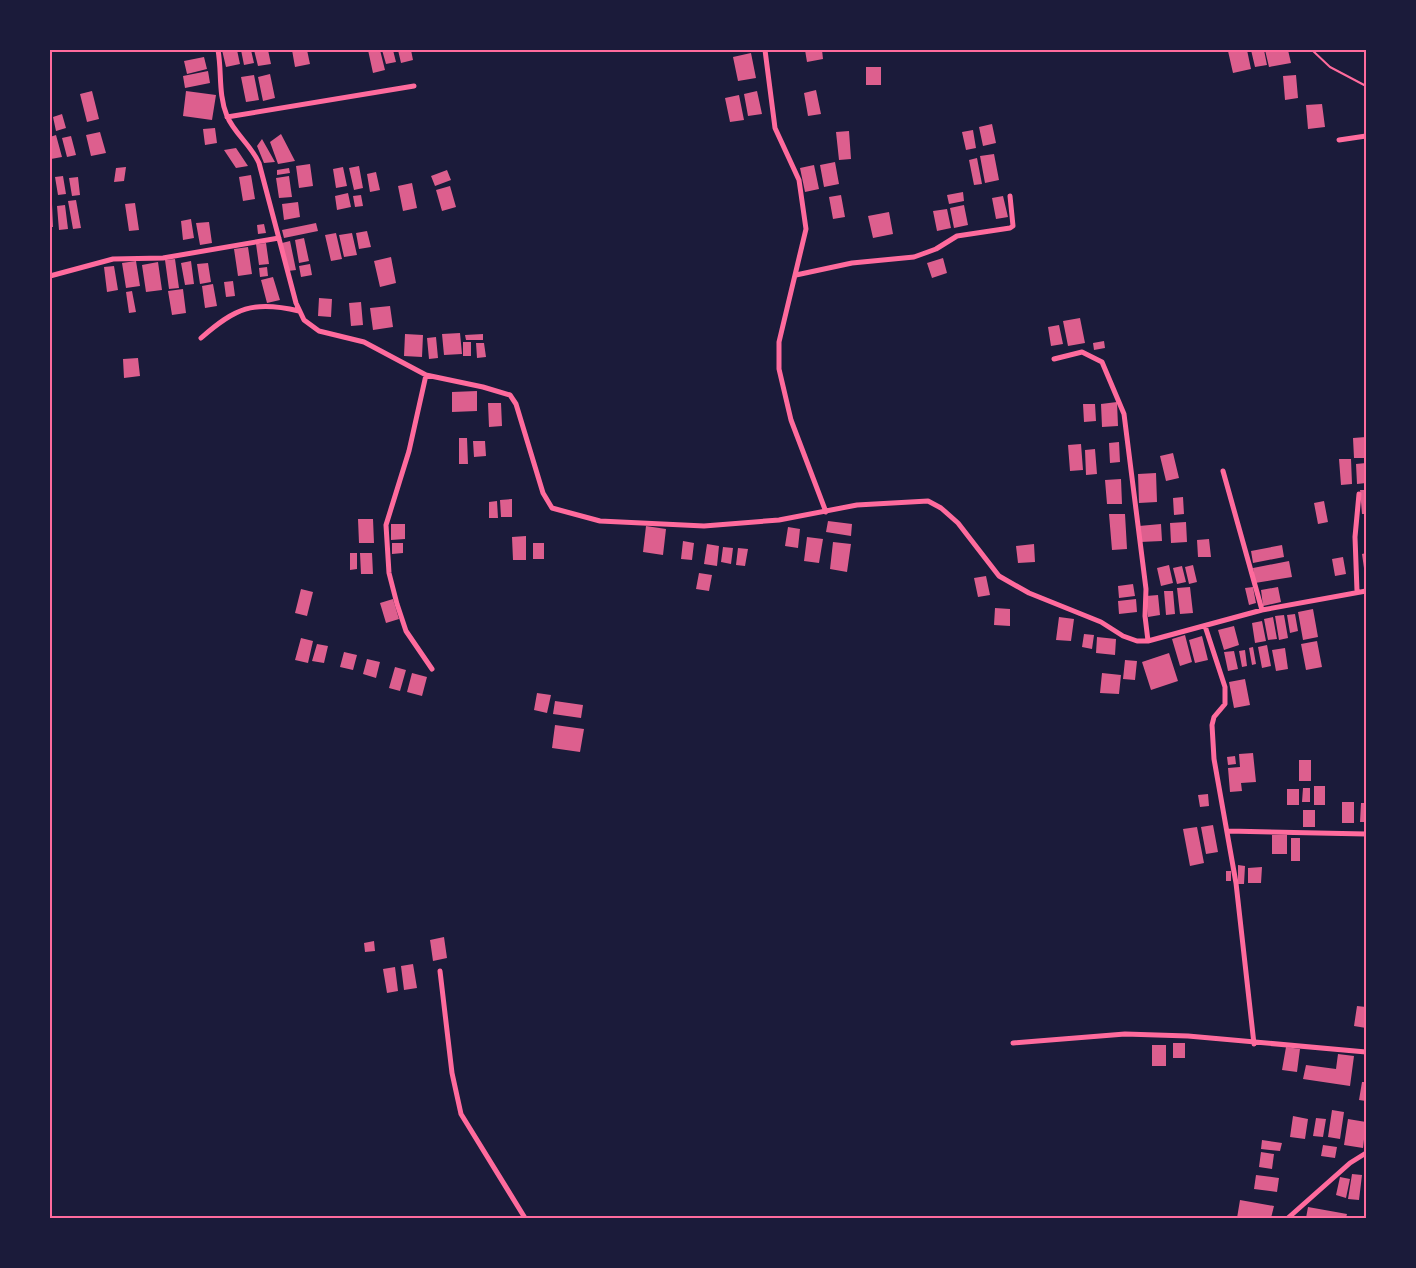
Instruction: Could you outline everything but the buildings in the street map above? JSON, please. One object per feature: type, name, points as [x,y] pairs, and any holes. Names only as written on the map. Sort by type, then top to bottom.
[{"type":"street","points":[[218,50],[220,91],[227,117],[250,146],[259,163],[299,311],[304,320],[319,330],[364,342],[426,375],[483,387],[512,397],[543,493],[552,508],[600,521],[704,526],[779,520],[857,505],[928,501],[941,508],[958,523],[999,576],[1029,593],[1101,622],[1123,636],[1137,641],[1205,626],[1262,610],[1366,591]]},
{"type":"street","points":[[765,50],[775,128],[799,180],[806,229],[779,342],[779,369],[791,420],[826,512]]},
{"type":"street","points":[[227,117],[414,86]]},
{"type":"street","points":[[1339,140],[1366,136]]},
{"type":"street","points":[[796,275],[852,264],[914,256],[936,249],[957,236],[1010,228],[1013,226],[1010,196]]},
{"type":"street","points":[[50,276],[113,259],[164,258],[279,238]]},
{"type":"street","points":[[201,338],[233,312],[276,306],[299,311]]},
{"type":"street","points":[[1054,359],[1082,352],[1102,362],[1124,414],[1146,589],[1145,616],[1148,640]]},
{"type":"street","points":[[426,375],[409,451],[386,525],[389,573],[397,604],[406,631],[432,669]]},
{"type":"street","points":[[1223,471],[1262,610]]},
{"type":"street","points":[[1357,591],[1355,537],[1359,494]]},
{"type":"street","points":[[1205,626],[1225,687],[1225,704],[1214,717],[1212,725],[1214,759],[1227,831],[1254,1044]]},
{"type":"street","points":[[1227,831],[1366,834]]},
{"type":"street","points":[[440,972],[452,1073],[461,1114],[525,1218]]},
{"type":"street","points":[[1013,1043],[1125,1034],[1188,1036],[1254,1044],[1366,1052]]},
{"type":"street","points":[[1288,1218],[1350,1163],[1366,1153]]},
{"type":"path","points":[[1312,50],[1336,71],[1366,86]]}]
